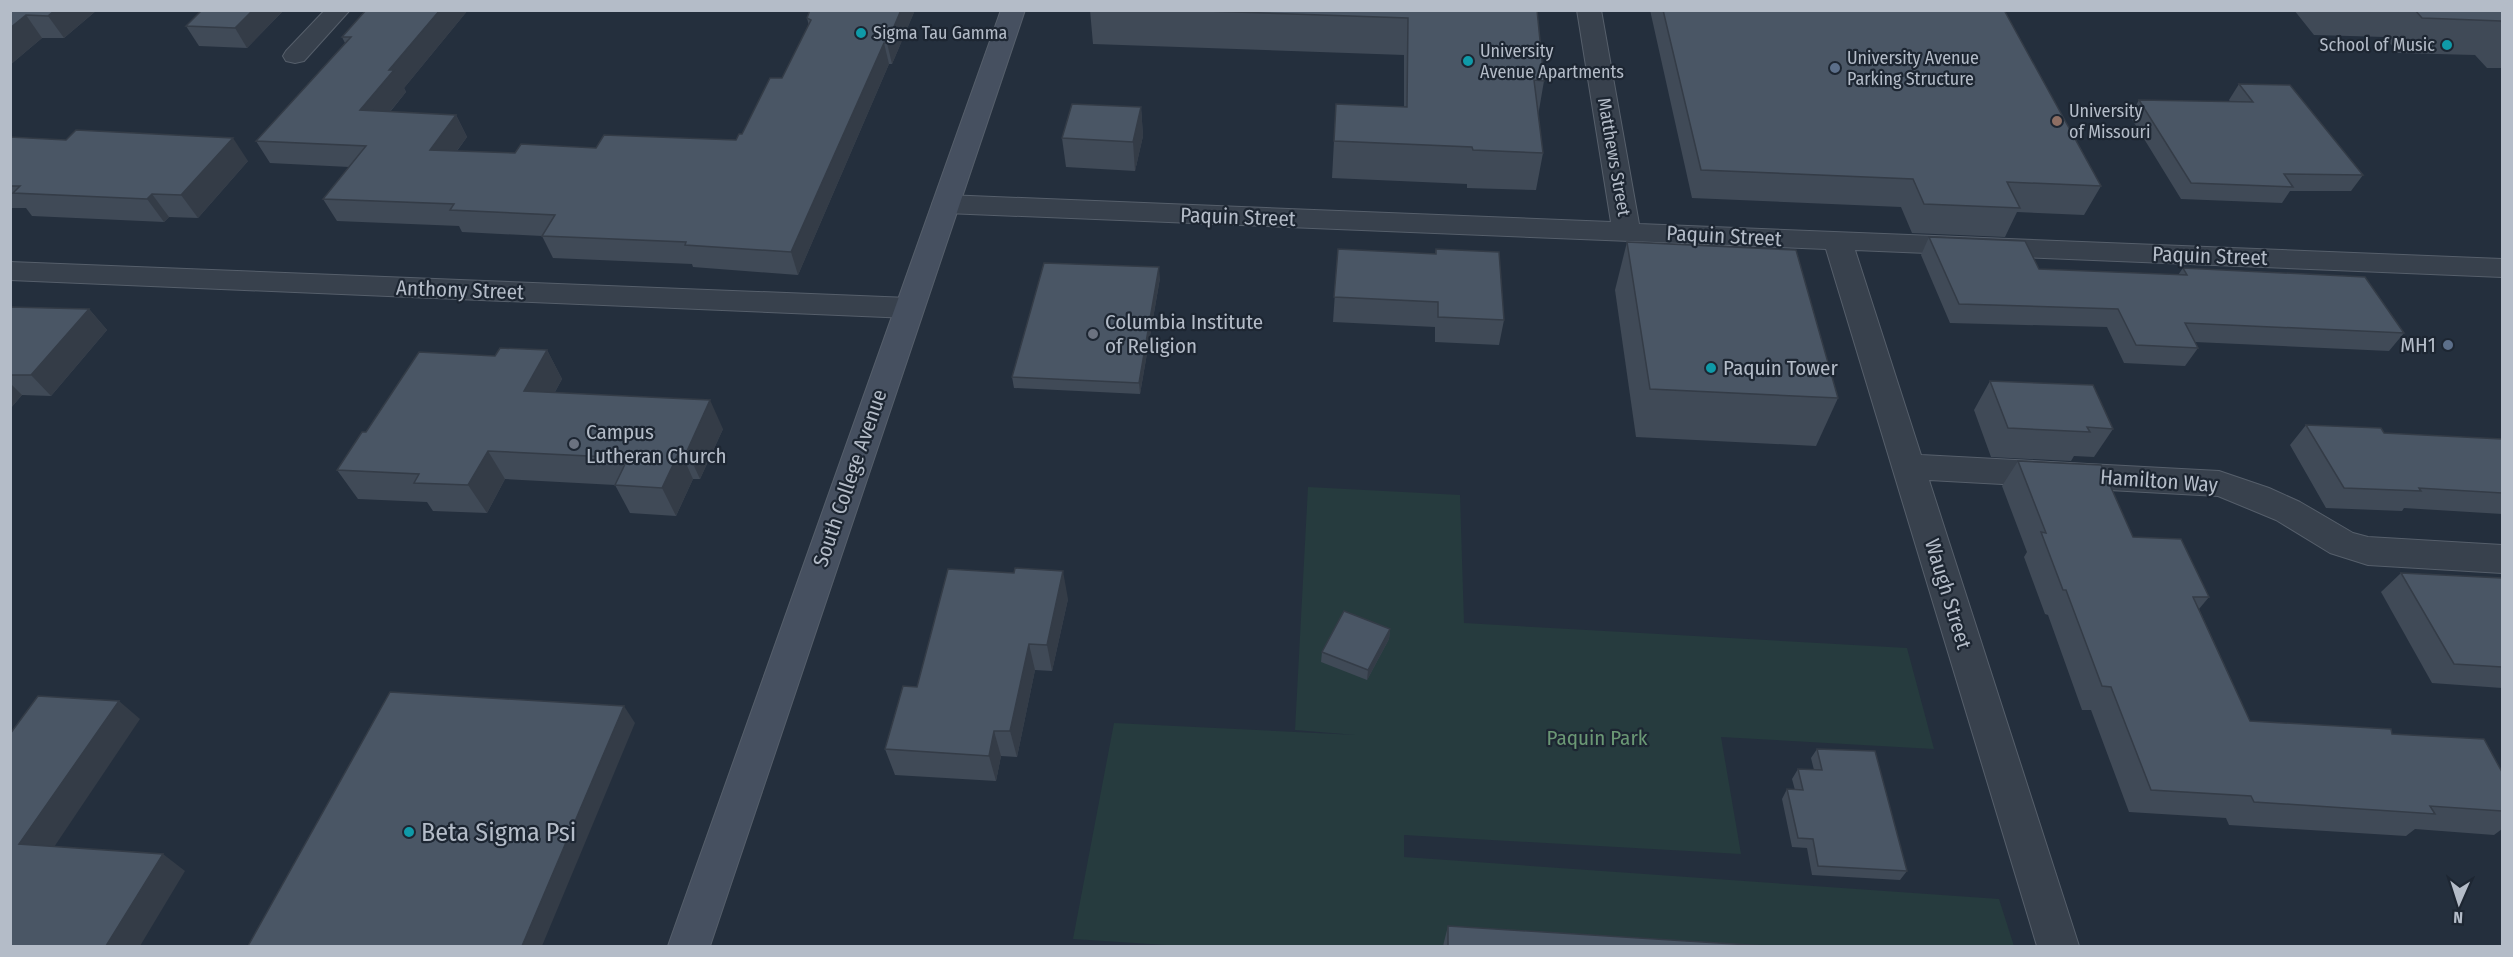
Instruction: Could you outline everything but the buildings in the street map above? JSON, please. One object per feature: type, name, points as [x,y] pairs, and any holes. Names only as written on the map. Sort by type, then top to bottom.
[{"type":"main road","name":"South College Avenue","points":[[688,946],[1013,10]]},
{"type":"street","points":[[295,56],[339,10]]},
{"type":"street","name":"Matthews Street","points":[[1589,10],[1627,233]]},
{"type":"street","name":"Paquin Street","points":[[946,204],[2502,268]]},
{"type":"street","name":"Waugh Street","points":[[1838,241],[2058,946]]},
{"type":"street","name":"Anthony Street","points":[[10,271],[909,308]]},
{"type":"street","name":"Hamilton Way","points":[[1908,467],[2219,484],[2257,497],[2288,511],[2342,543],[2368,551],[2502,559]]},
{"type":"green space","name":"Paquin Park","points":[[1308,487],[1460,495],[1464,623],[1907,648],[1934,749],[1721,737],[1741,854],[1404,835],[1404,857],[1999,899],[2014,946],[1486,946],[1443,944],[1443,946],[1181,946],[1073,939],[1114,723],[1356,735],[1295,730]]},
{"type":"place","name":"Sigma Tau Gamma","points":[[861,33]]},
{"type":"place","name":"School of Music","points":[[2447,45]]},
{"type":"place","name":"University Avenue Apartments","points":[[1468,61]]},
{"type":"place","name":"University Avenue Parking Structure","points":[[1835,68]]},
{"type":"place","name":"University of Missouri","points":[[2057,121]]},
{"type":"place","name":"Columbia Institute of Religion","points":[[1093,334]]},
{"type":"place","name":"MH1","points":[[2448,345]]},
{"type":"place","name":"Paquin Tower","points":[[1711,368]]},
{"type":"place","name":"Campus Lutheran Church","points":[[574,444]]},
{"type":"place","name":"Beta Sigma Psi","points":[[409,832]]}]
